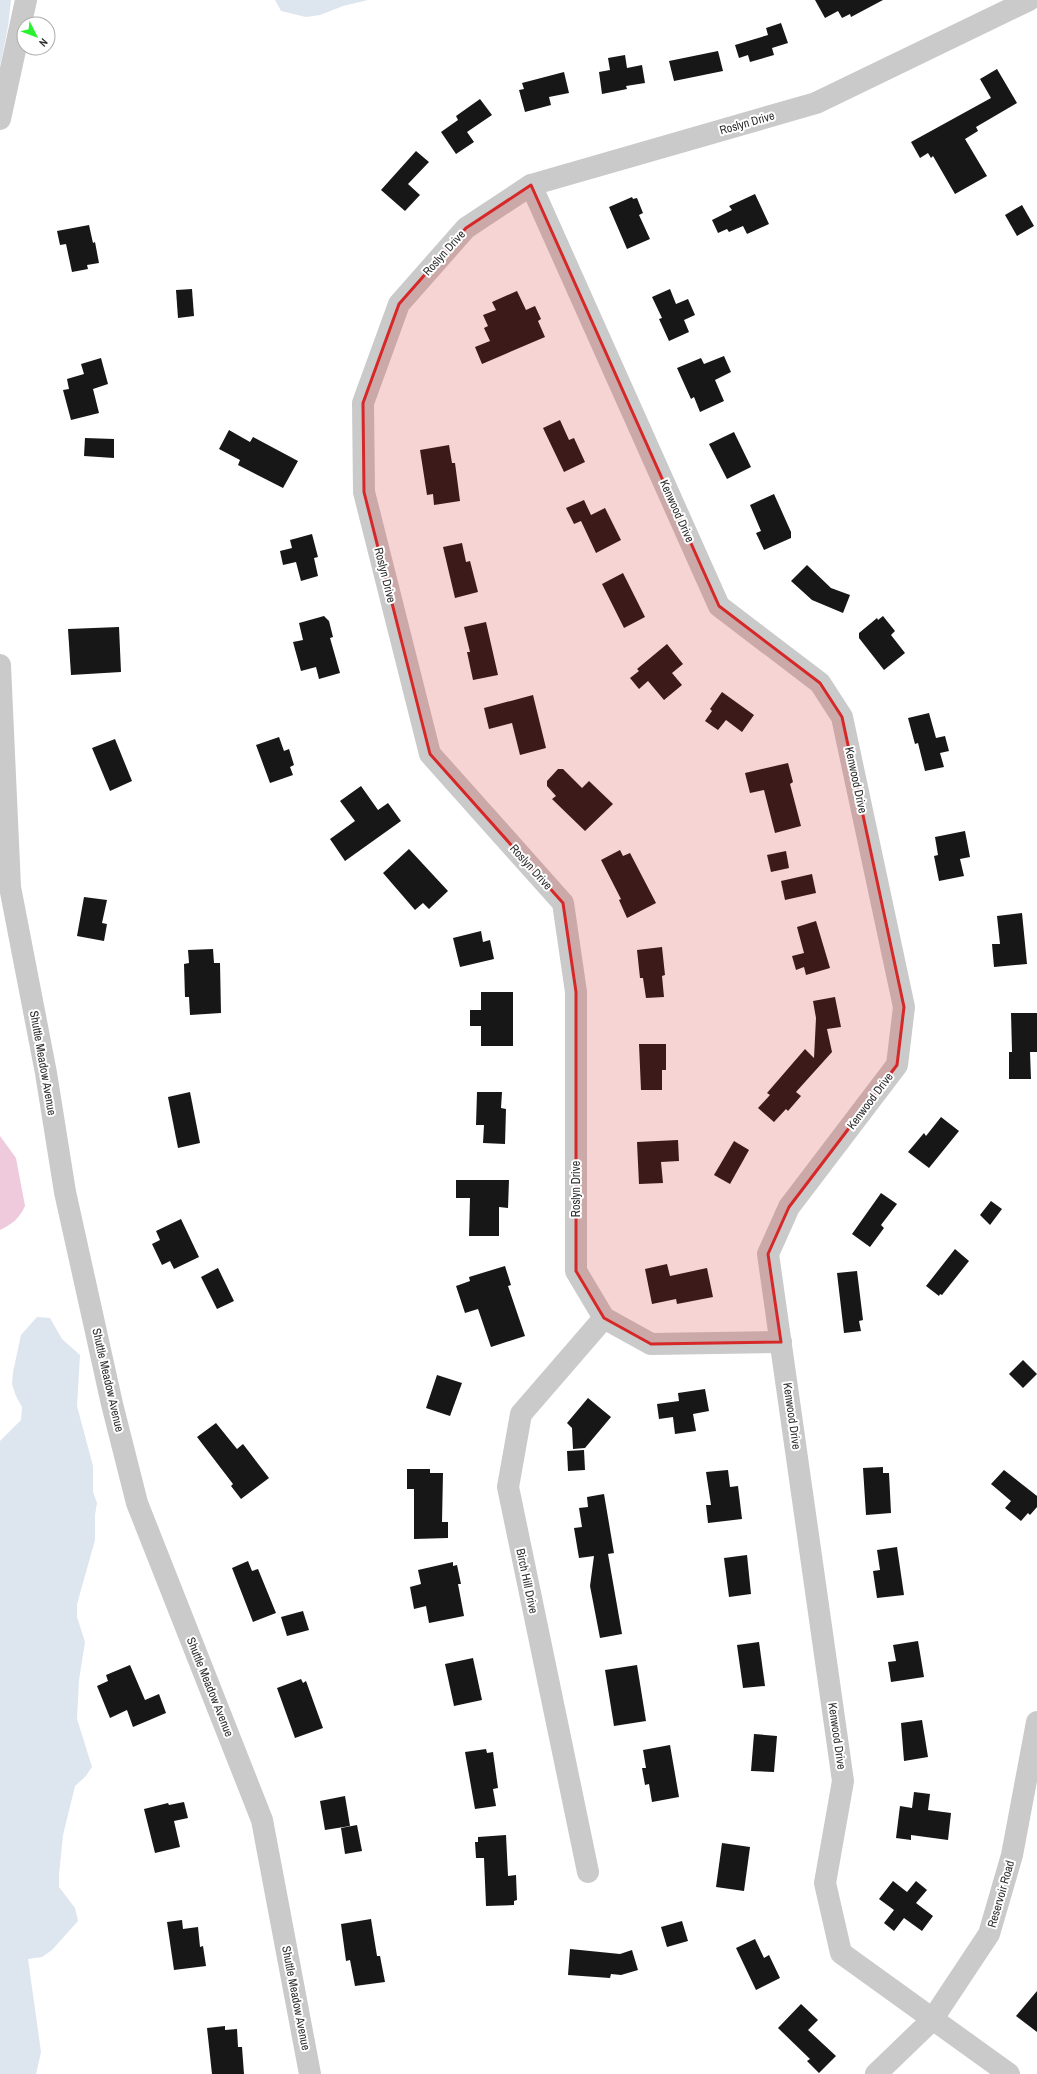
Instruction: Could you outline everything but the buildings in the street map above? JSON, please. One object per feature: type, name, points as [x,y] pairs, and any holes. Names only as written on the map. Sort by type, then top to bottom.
[{"type":"street","points":[[0,119],[26,0]]},
{"type":"street","points":[[1030,0],[1037,12]]},
{"type":"street","name":"Roslyn Drive","points":[[604,1318],[576,1271],[576,992],[563,903],[430,754],[364,492],[363,403],[399,304],[466,228],[531,185],[816,103],[1030,0]]},
{"type":"street","name":"Kenwood Drive","points":[[531,185],[719,606],[820,683],[842,717],[904,1007],[897,1065],[789,1207],[768,1254],[843,1781],[825,1883],[841,1953],[932,2020],[1010,2074]]},
{"type":"street","name":"Shuttle Meadow Avenue","points":[[0,665],[10,887],[46,1073],[65,1192],[112,1404],[137,1503],[262,1820],[310,2074]]},
{"type":"street","points":[[604,1318],[651,1344],[781,1342]]},
{"type":"street","name":"Birch Hill Drive","points":[[588,1872],[508,1487],[521,1414],[604,1318]]},
{"type":"street","name":"Reservoir Road","points":[[876,2074],[932,2020],[989,1934],[1012,1855],[1037,1722]]},
{"type":"highlighted area","points":[[531,185],[719,606],[820,683],[842,717],[904,1007],[897,1065],[789,1207],[768,1254],[781,1342],[651,1344],[604,1318],[576,1271],[576,992],[563,903],[430,754],[364,492],[363,403],[399,304],[466,228]]},
{"type":"shaded area","points":[[0,0],[11,0],[8,27],[0,66]]},
{"type":"shaded area","points":[[275,0],[368,0],[343,6],[320,15],[306,17],[281,11]]},
{"type":"shaded area","points":[[0,1136],[16,1158],[25,1206],[15,1221],[0,1230]]},
{"type":"shaded area","points":[[37,1317],[50,1318],[62,1339],[80,1355],[77,1406],[93,1466],[93,1492],[97,1503],[95,1515],[95,1540],[77,1604],[77,1617],[85,1642],[79,1680],[77,1719],[92,1767],[85,1777],[75,1786],[63,1835],[59,1875],[59,1887],[75,1908],[78,1921],[52,1950],[42,1957],[28,1959],[41,2052],[36,2074],[0,2074],[0,1441],[21,1420],[22,1407],[12,1384],[13,1372],[21,1335]]}]
